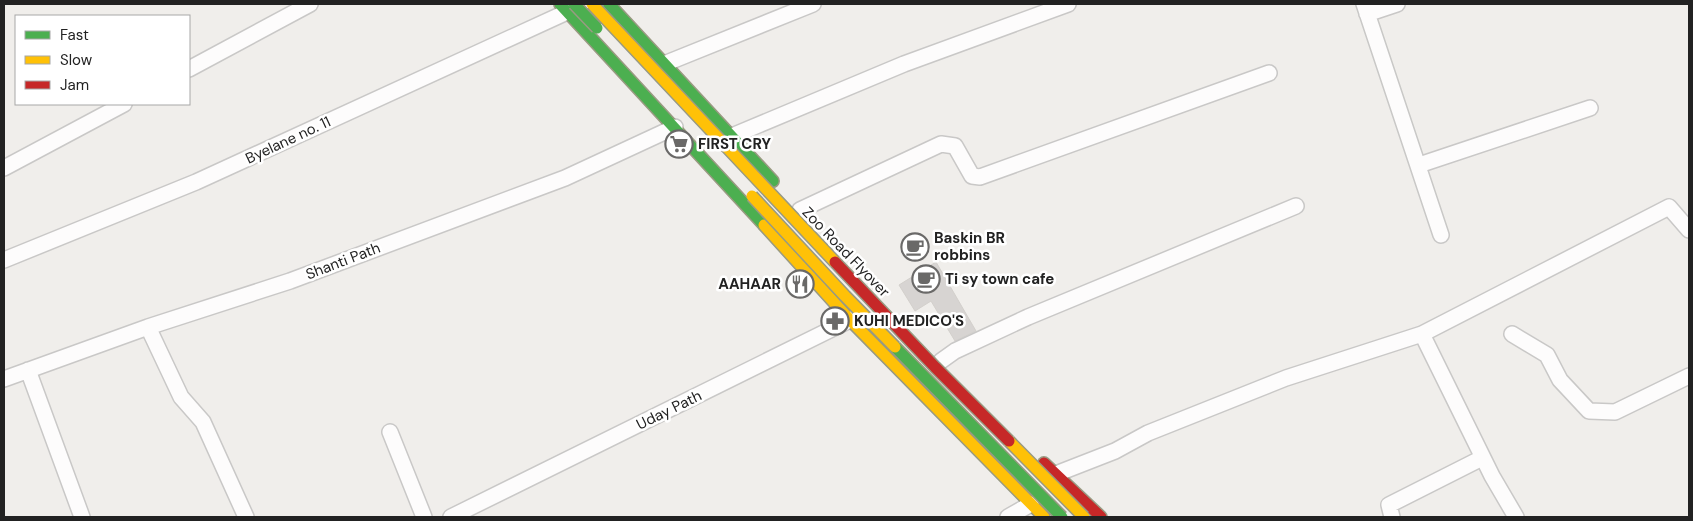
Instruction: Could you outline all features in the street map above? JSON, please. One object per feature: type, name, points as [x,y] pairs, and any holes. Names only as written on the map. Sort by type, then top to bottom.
[{"type":"street","points":[[190,68],[310,4]]},
{"type":"street","name":"Zoo Road Flyover","points":[[592,4],[934,367],[1084,517]]},
{"type":"street","points":[[608,4],[966,388],[1101,517]]},
{"type":"street","points":[[664,64],[812,4]]},
{"type":"street","points":[[732,136],[904,64],[1068,4]]},
{"type":"street","points":[[1397,4],[1366,9],[1441,235]]},
{"type":"street","points":[[567,6],[850,320],[1044,517]]},
{"type":"street","name":"Zoo Road Flyover","points":[[567,6],[845,296],[1062,517]]},
{"type":"street","name":"Byelane no. 11","points":[[4,260],[196,182],[567,6]]},
{"type":"street","points":[[800,210],[941,144],[954,146],[972,176],[980,177],[1270,73]]},
{"type":"street","points":[[4,168],[122,105]]},
{"type":"street","points":[[1418,165],[1590,108]]},
{"type":"street","name":"Shanti Path","points":[[4,379],[148,327],[290,281],[556,182],[675,127]]},
{"type":"street","points":[[941,361],[955,350],[1028,317],[1296,206]]},
{"type":"street","points":[[1056,474],[1115,451],[1148,433],[1286,378],[1422,334],[1669,208],[1689,230]]},
{"type":"street","name":"Uday Path","points":[[451,517],[886,303]]},
{"type":"street","points":[[148,327],[180,397],[203,422],[246,517]]},
{"type":"street","points":[[1422,334],[1482,458],[1516,517]]},
{"type":"street","points":[[1512,334],[1547,355],[1560,380],[1589,411],[1615,412],[1689,376]]},
{"type":"street","points":[[28,370],[82,517]]},
{"type":"street","points":[[390,432],[424,517]]},
{"type":"street","points":[[1392,517],[1390,505],[1482,458]]},
{"type":"street","points":[[1008,517],[1031,504]]},
{"type":"building","points":[[936,262],[976,331],[955,341],[931,301],[915,311],[899,285]]},
{"type":"traffic: fast","points":[[560,4],[764,225]]},
{"type":"traffic: fast","points":[[574,4],[597,28]]},
{"type":"traffic: fast","points":[[609,4],[773,181]]},
{"type":"traffic: fast","points":[[895,347],[1062,517]]},
{"type":"traffic: slow","points":[[592,4],[835,262]]},
{"type":"traffic: slow","points":[[752,196],[895,347]]},
{"type":"traffic: slow","points":[[764,225],[850,320],[1044,517]]},
{"type":"traffic: slow","points":[[1009,441],[1084,517]]},
{"type":"traffic: jam","points":[[835,262],[1009,441]]},
{"type":"traffic: jam","points":[[1044,463],[1101,517]]},
{"type":"place","name":"FIRST CRY","points":[[679,144]]},
{"type":"place","name":"Baskin BR robbins","points":[[915,247]]},
{"type":"place","name":"Ti sy town cafe","points":[[926,279]]},
{"type":"place","name":"AAHAAR","points":[[800,284]]},
{"type":"place","name":"KUHI MEDICO'S","points":[[835,321]]}]
